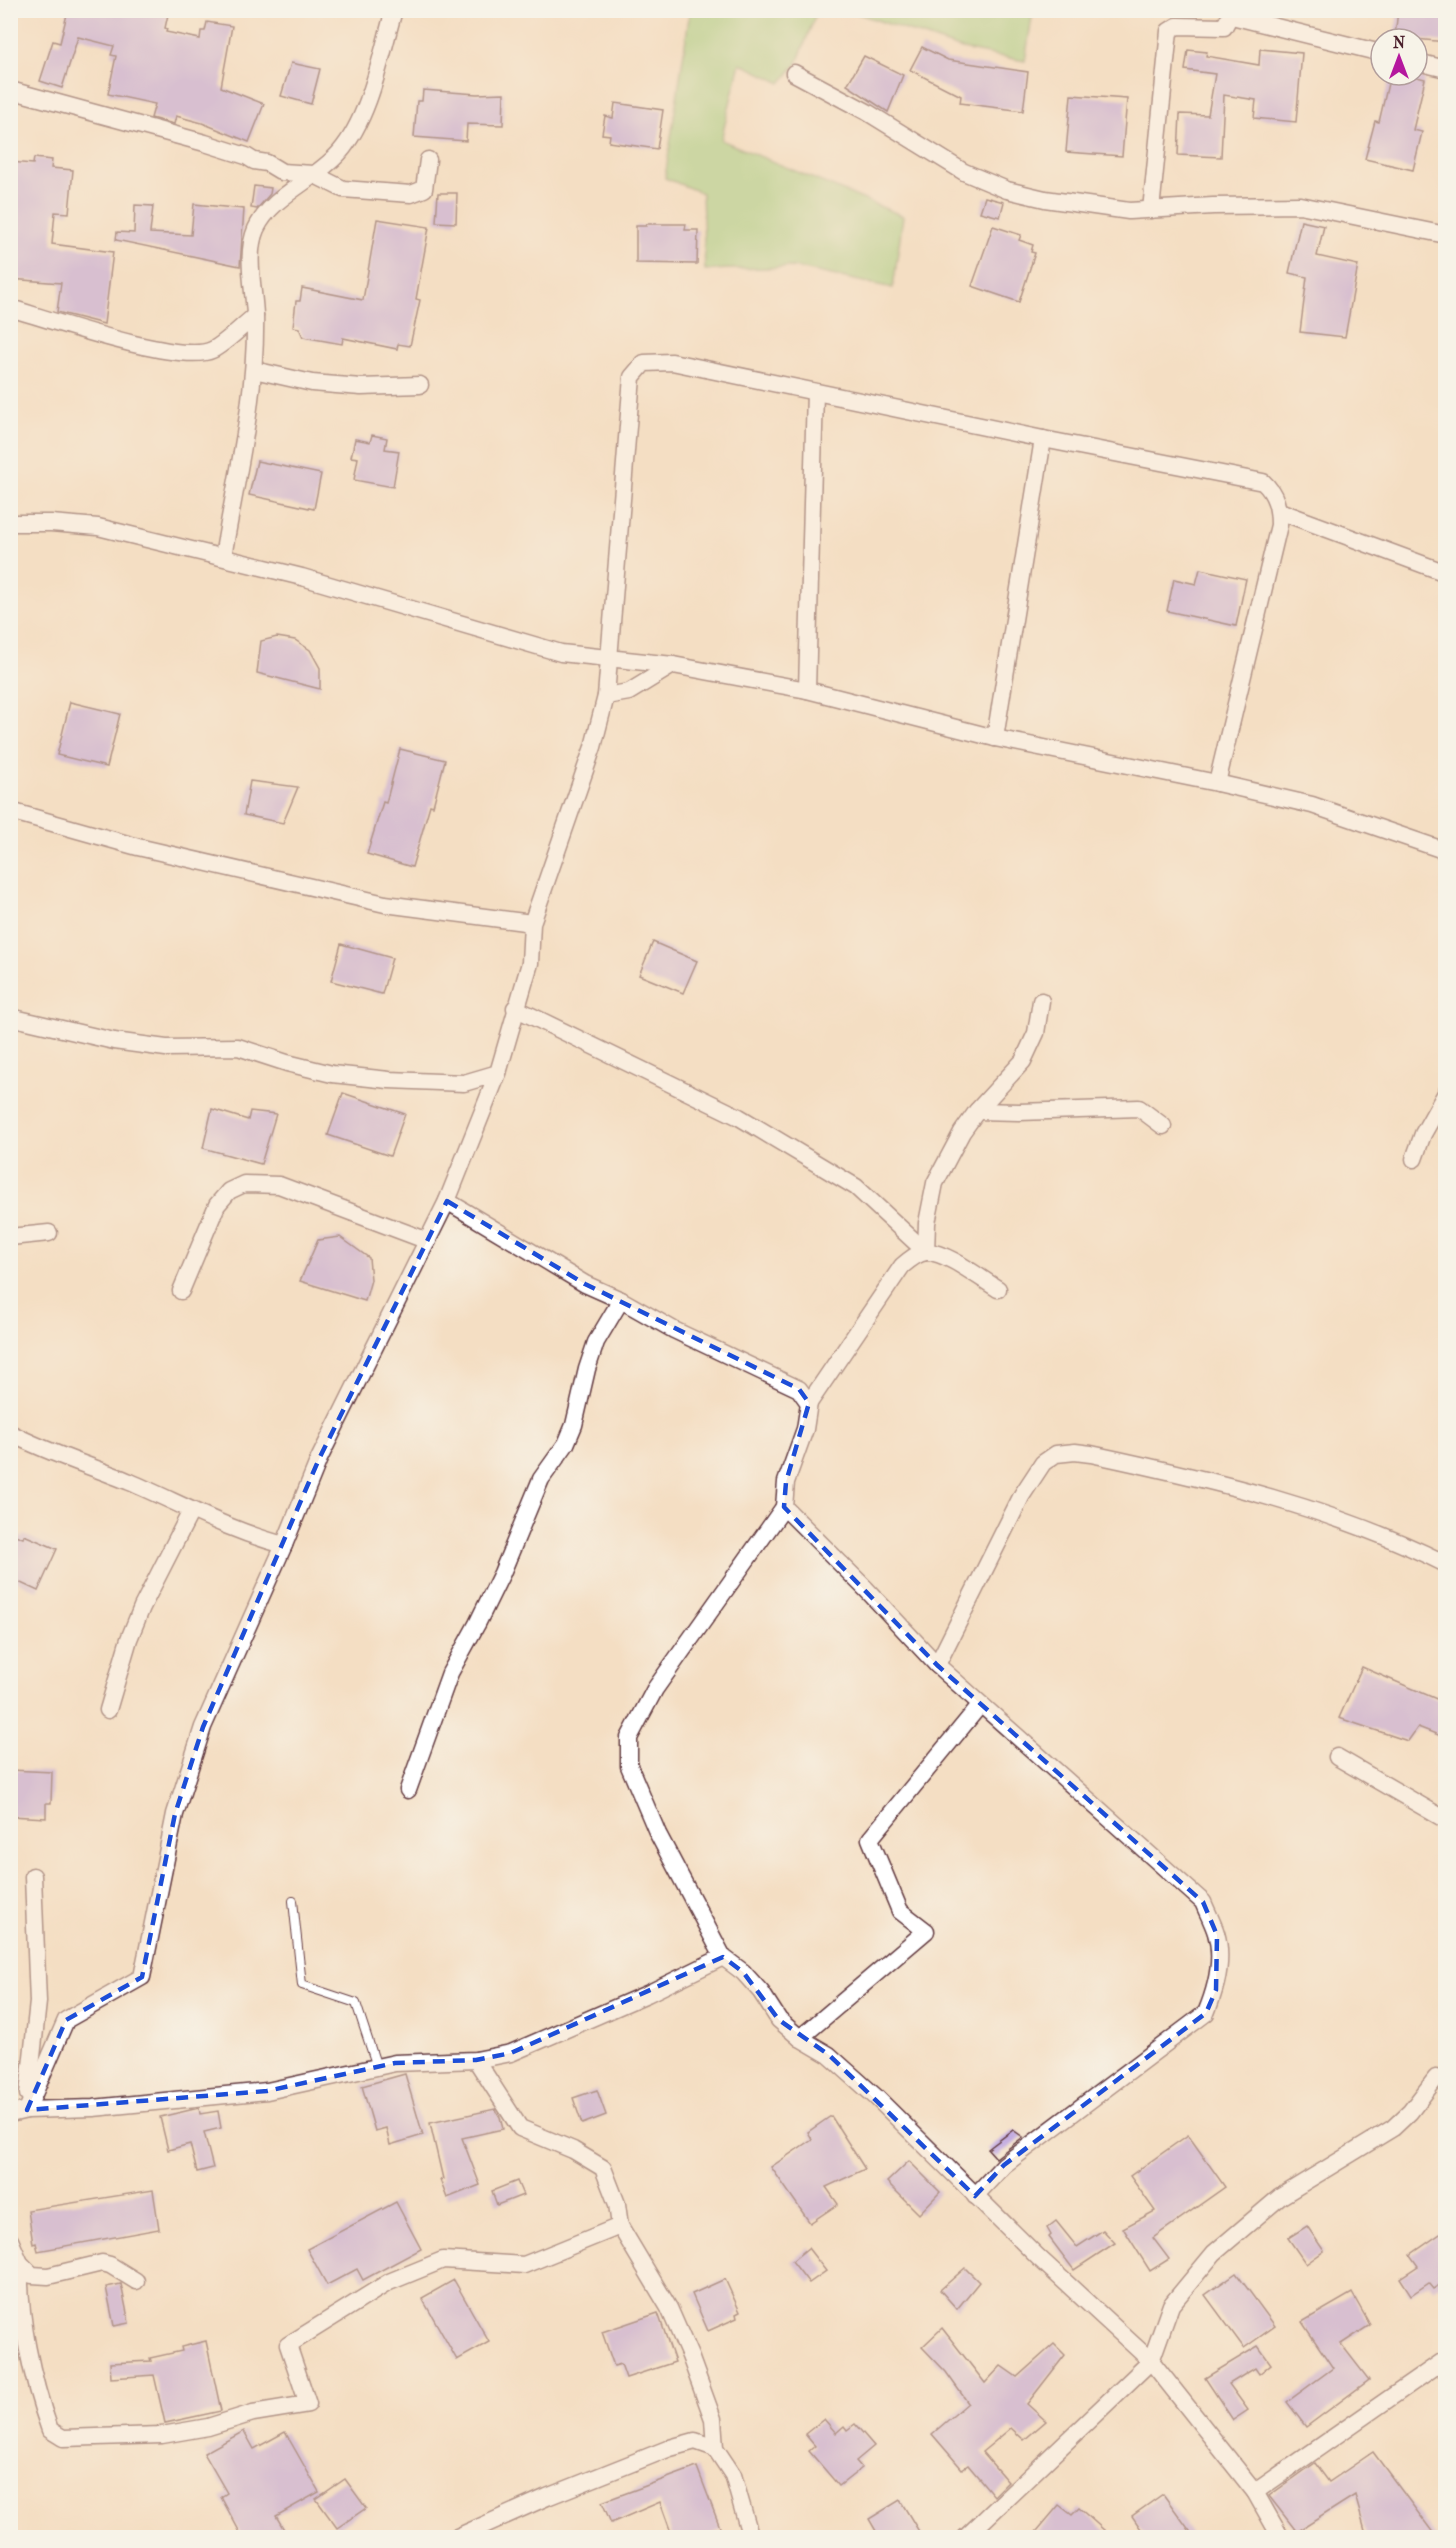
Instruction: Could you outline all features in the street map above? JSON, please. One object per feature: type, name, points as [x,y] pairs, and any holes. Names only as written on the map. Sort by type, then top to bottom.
[{"type":"street","points":[[223,557],[254,370],[255,316],[251,249],[255,231],[267,211],[338,154],[354,132],[369,94],[394,10]]},
{"type":"street","points":[[1151,210],[1169,31],[1177,26],[1224,27],[1233,13],[1369,50]]},
{"type":"street","points":[[1429,65],[1446,69]]},
{"type":"street","points":[[794,73],[867,112],[964,172],[1007,190],[1046,199],[1129,211],[1300,205],[1446,234]]},
{"type":"street","points":[[10,90],[246,156],[254,161],[267,163],[282,172],[313,174],[343,189],[411,194],[424,189],[428,160]]},
{"type":"street","points":[[10,308],[98,334],[169,351],[196,353],[212,350],[255,316]]},
{"type":"street","points":[[19,2112],[66,2020],[142,1977],[175,1814],[203,1727],[284,1545],[319,1459],[447,1202],[498,1073],[515,1008],[530,963],[532,923],[592,747],[606,696],[607,659],[632,377],[644,363],[672,362],[1263,482],[1271,490],[1279,511],[1279,525],[1217,783]]},
{"type":"street","points":[[254,370],[312,383],[361,387],[420,385]]},
{"type":"street","points":[[807,690],[816,392]]},
{"type":"street","points":[[995,738],[1043,439]]},
{"type":"street","points":[[1279,511],[1446,573]]},
{"type":"street","points":[[10,523],[51,523],[98,527],[303,576],[561,653],[673,665],[807,690],[995,738],[1217,783],[1312,805],[1446,851]]},
{"type":"street","points":[[606,696],[629,692],[673,665]]},
{"type":"street","points":[[10,811],[138,847],[385,904],[532,923]]},
{"type":"street","points":[[926,1252],[927,1223],[935,1183],[962,1132],[1023,1061],[1036,1033],[1041,1001]]},
{"type":"street","points":[[515,1008],[739,1117],[856,1187],[926,1252]]},
{"type":"street","points":[[10,1017],[114,1041],[166,1048],[238,1047],[287,1063],[355,1076],[426,1083],[464,1083],[498,1073]]},
{"type":"street","points":[[1414,1159],[1423,1134],[1443,1104]]},
{"type":"street","points":[[977,1112],[1019,1113],[1139,1108],[1163,1126]]},
{"type":"street","points":[[181,1291],[217,1205],[229,1191],[244,1184],[279,1185],[428,1241]]},
{"type":"street","points":[[447,1202],[576,1279],[621,1300],[674,1330],[799,1389],[809,1403]]},
{"type":"street","points":[[10,1238],[50,1233]]},
{"type":"street","points":[[998,1289],[941,1255],[926,1252],[915,1256],[902,1266],[809,1403],[805,1429],[786,1482],[784,1507],[655,1689],[629,1738],[629,1766],[658,1834],[723,1957],[743,1972],[761,1992],[779,2020],[800,2038],[829,2055],[932,2150],[975,2196],[1151,2361],[1255,2492],[1281,2538]]},
{"type":"street","points":[[408,1790],[450,1673],[502,1573],[541,1479],[566,1444],[574,1425],[596,1342],[621,1300]]},
{"type":"street","points":[[12,1436],[134,1484],[263,1540],[284,1545]]},
{"type":"street","points":[[937,1665],[1022,1495],[1043,1463],[1056,1454],[1075,1452],[1091,1454],[1204,1479],[1300,1505],[1398,1540],[1446,1564]]},
{"type":"street","points":[[784,1507],[866,1589],[937,1665],[1203,1902],[1217,1935],[1216,1990],[1206,2013],[1004,2165],[975,2196]]},
{"type":"street","points":[[108,1710],[129,1639],[142,1607],[191,1510]]},
{"type":"street","points":[[800,2038],[926,1931],[900,1911],[870,1839],[980,1705]]},
{"type":"street","points":[[1336,1757],[1446,1820]]},
{"type":"street","points":[[19,2112],[38,2002],[33,1876]]},
{"type":"street","points":[[19,2112],[93,2108],[267,2091],[395,2063],[476,2060],[511,2053],[647,1994],[723,1957]]},
{"type":"street","points":[[476,2060],[520,2128],[573,2150],[603,2168],[616,2204],[620,2226],[669,2308],[690,2356],[713,2419],[715,2448],[733,2475],[751,2538]]},
{"type":"street","points":[[965,2538],[1151,2361],[1171,2305],[1214,2253],[1280,2197],[1393,2128],[1410,2112],[1436,2078]]},
{"type":"street","points":[[20,2263],[19,2292],[23,2318],[33,2367],[51,2430],[63,2438],[162,2435],[208,2427],[253,2413],[309,2404],[288,2345],[389,2282],[443,2260],[524,2265],[620,2226]]},
{"type":"street","points":[[10,2240],[20,2263],[32,2275],[48,2276],[102,2263],[110,2265],[136,2281]]},
{"type":"street","points":[[1255,2492],[1446,2359]]},
{"type":"street","points":[[455,2538],[547,2497],[670,2448],[695,2441],[715,2448]]},
{"type":"lane","points":[[293,1901],[303,1985],[356,2003],[377,2067]]},
{"type":"highlighted area","points":[[447,1201],[585,1284],[799,1389],[809,1403],[786,1482],[784,1507],[937,1665],[1203,1902],[1217,1935],[1216,1990],[1206,2013],[1004,2165],[975,2196],[829,2055],[779,2020],[743,1972],[723,1957],[511,2053],[476,2060],[395,2063],[267,2091],[27,2110],[66,2020],[142,1977],[175,1814],[203,1727],[319,1459]]},
{"type":"green space","points":[[1033,10],[1025,61],[962,49],[850,11]]},
{"type":"green space","points":[[690,11],[817,11],[797,63],[781,83],[740,63],[721,140],[903,216],[893,288],[794,267],[705,270],[702,193],[665,178]]},
{"type":"building","points":[[68,10],[169,10],[166,32],[200,39],[201,31],[205,31],[207,22],[232,26],[221,87],[264,104],[249,142],[202,123],[176,116],[174,124],[151,118],[155,104],[108,94],[116,56],[111,55],[114,46],[78,37],[62,88],[40,81],[53,41],[60,43]]},
{"type":"building","points":[[1398,10],[1446,10],[1446,42],[1429,40],[1429,27],[1396,27]]},
{"type":"building","points":[[922,47],[948,60],[1028,72],[1023,111],[960,103],[961,96],[910,70]]},
{"type":"building","points":[[1260,49],[1302,53],[1296,122],[1254,118],[1256,100],[1224,95],[1221,157],[1178,155],[1180,114],[1208,115],[1215,74],[1185,70],[1188,50],[1207,52],[1206,56],[1259,65]]},
{"type":"building","points":[[864,56],[903,75],[888,112],[847,85]]},
{"type":"building","points":[[291,63],[320,69],[311,104],[281,96]]},
{"type":"building","points":[[1387,87],[1423,87],[1413,130],[1422,132],[1413,170],[1365,159],[1375,121],[1379,122]]},
{"type":"building","points":[[423,90],[477,94],[504,93],[503,125],[467,124],[466,141],[414,137],[417,101],[422,101]]},
{"type":"building","points":[[1071,95],[1127,99],[1122,156],[1066,152]]},
{"type":"building","points":[[615,103],[663,110],[657,149],[609,142],[610,135],[602,134],[605,116],[613,118]]},
{"type":"building","points":[[34,158],[52,160],[51,168],[73,170],[69,213],[55,212],[52,244],[113,252],[104,324],[57,312],[61,283],[10,279],[10,162],[33,164]]},
{"type":"building","points":[[254,186],[271,188],[270,194],[257,209],[251,208]]},
{"type":"building","points":[[438,193],[457,193],[456,223],[436,222]]},
{"type":"building","points":[[985,197],[1004,202],[1000,217],[980,212]]},
{"type":"building","points":[[194,204],[244,209],[240,266],[116,240],[117,232],[134,233],[135,205],[153,206],[150,233],[191,235]]},
{"type":"building","points":[[377,219],[429,227],[416,299],[420,300],[410,346],[398,344],[397,349],[343,338],[342,344],[303,337],[299,328],[293,327],[296,301],[300,301],[302,288],[363,300]]},
{"type":"building","points":[[1301,221],[1324,226],[1317,256],[1358,265],[1345,337],[1300,332],[1307,277],[1289,273]]},
{"type":"building","points":[[646,224],[686,224],[685,230],[698,230],[697,264],[636,263],[636,226],[646,226]]},
{"type":"building","points":[[993,226],[1021,235],[1019,240],[1033,245],[1031,252],[1035,253],[1019,302],[972,286]]},
{"type":"building","points":[[372,435],[387,438],[385,449],[399,451],[393,487],[354,480],[358,458],[351,457],[355,439],[370,442]]},
{"type":"building","points":[[257,461],[321,474],[314,509],[249,495]]},
{"type":"building","points":[[1200,569],[1246,579],[1236,626],[1167,611],[1174,579],[1196,584]]},
{"type":"building","points":[[277,637],[295,640],[310,650],[320,668],[320,689],[257,673],[261,641]]},
{"type":"building","points":[[70,702],[120,714],[107,767],[57,755]]},
{"type":"building","points":[[400,749],[445,760],[433,806],[430,805],[412,867],[367,854],[383,802],[386,803]]},
{"type":"building","points":[[250,781],[298,787],[283,823],[244,815]]},
{"type":"building","points":[[653,942],[697,961],[683,993],[639,975]]},
{"type":"building","points":[[341,944],[392,958],[382,994],[331,981]]},
{"type":"building","points":[[343,1093],[405,1114],[390,1156],[328,1135]]},
{"type":"building","points":[[212,1109],[248,1120],[250,1111],[276,1114],[261,1164],[203,1148]]},
{"type":"building","points":[[340,1237],[369,1258],[371,1280],[365,1301],[300,1281],[318,1240]]},
{"type":"building","points":[[10,1533],[23,1538],[24,1535],[57,1549],[38,1591],[10,1578]]},
{"type":"building","points":[[1362,1667],[1446,1703],[1446,1738],[1418,1727],[1408,1741],[1339,1718]]},
{"type":"building","points":[[10,1770],[52,1772],[51,1803],[46,1803],[46,1818],[10,1816]]},
{"type":"building","points":[[405,2074],[423,2135],[390,2145],[386,2128],[375,2131],[362,2086]]},
{"type":"building","points":[[597,2090],[606,2115],[582,2124],[573,2098]]},
{"type":"building","points":[[199,2108],[200,2114],[218,2111],[221,2128],[204,2132],[213,2168],[197,2172],[190,2144],[168,2150],[160,2117]]},
{"type":"building","points":[[495,2109],[503,2129],[462,2138],[480,2185],[447,2198],[440,2180],[443,2179],[430,2123]]},
{"type":"building","points":[[831,2116],[865,2169],[826,2187],[838,2204],[810,2223],[771,2167],[812,2139],[808,2132]]},
{"type":"building","points":[[1013,2130],[1023,2137],[996,2158],[988,2149]]},
{"type":"building","points":[[1188,2135],[1225,2187],[1153,2238],[1169,2259],[1150,2271],[1123,2228],[1155,2211],[1130,2176]]},
{"type":"building","points":[[909,2161],[940,2192],[919,2214],[887,2182]]},
{"type":"building","points":[[517,2181],[523,2195],[497,2205],[492,2191]]},
{"type":"building","points":[[153,2190],[159,2229],[38,2251],[36,2243],[33,2244],[28,2210]]},
{"type":"building","points":[[396,2202],[421,2249],[363,2280],[357,2269],[327,2285],[307,2249]]},
{"type":"building","points":[[1056,2221],[1077,2247],[1103,2230],[1115,2243],[1074,2270],[1049,2237],[1051,2235],[1047,2228]]},
{"type":"building","points":[[1307,2226],[1324,2251],[1306,2264],[1288,2238]]},
{"type":"building","points":[[1446,2230],[1446,2280],[1434,2289],[1429,2283],[1411,2295],[1400,2278],[1418,2266],[1410,2255]]},
{"type":"building","points":[[808,2248],[826,2271],[809,2283],[792,2261]]},
{"type":"building","points":[[965,2268],[979,2282],[957,2309],[940,2290]]},
{"type":"building","points":[[1236,2273],[1275,2326],[1244,2348],[1205,2295]]},
{"type":"building","points":[[725,2279],[740,2312],[736,2314],[737,2318],[708,2331],[692,2294]]},
{"type":"building","points":[[454,2280],[489,2342],[457,2360],[422,2298]]},
{"type":"building","points":[[121,2284],[129,2323],[114,2326],[106,2287]]},
{"type":"building","points":[[1352,2293],[1370,2325],[1341,2344],[1369,2380],[1306,2427],[1287,2402],[1333,2368],[1302,2322]]},
{"type":"building","points":[[658,2313],[675,2362],[626,2378],[621,2364],[614,2366],[602,2332]]},
{"type":"building","points":[[942,2328],[985,2383],[1001,2366],[1017,2377],[1054,2344],[1065,2355],[1027,2404],[1046,2421],[1024,2440],[1011,2428],[982,2452],[1008,2482],[994,2496],[968,2465],[962,2469],[932,2434],[968,2403],[946,2372],[922,2347]]},
{"type":"building","points":[[206,2341],[221,2411],[165,2423],[154,2375],[111,2378],[110,2363],[151,2361],[150,2358],[182,2351],[181,2347]]},
{"type":"building","points":[[1258,2346],[1271,2364],[1259,2374],[1255,2368],[1229,2384],[1248,2410],[1233,2420],[1205,2378]]},
{"type":"building","points":[[824,2419],[836,2433],[844,2426],[847,2430],[855,2424],[874,2446],[856,2461],[862,2468],[839,2486],[809,2451],[815,2446],[805,2434]]},
{"type":"building","points":[[244,2431],[254,2449],[285,2432],[319,2492],[276,2516],[289,2538],[243,2538],[221,2497],[227,2493],[204,2453]]},
{"type":"building","points":[[1373,2452],[1437,2538],[1367,2538],[1355,2495],[1297,2532],[1269,2496],[1315,2463],[1329,2482]]},
{"type":"building","points":[[697,2467],[721,2530],[702,2538],[673,2538],[660,2502],[611,2523],[602,2502]]},
{"type":"building","points":[[345,2479],[366,2508],[337,2528],[316,2499]]},
{"type":"building","points":[[1163,2494],[1195,2538],[1147,2538],[1132,2516]]},
{"type":"building","points":[[900,2500],[923,2538],[880,2538],[869,2519]]},
{"type":"building","points":[[1059,2505],[1072,2515],[1079,2508],[1113,2538],[1031,2538]]}]
